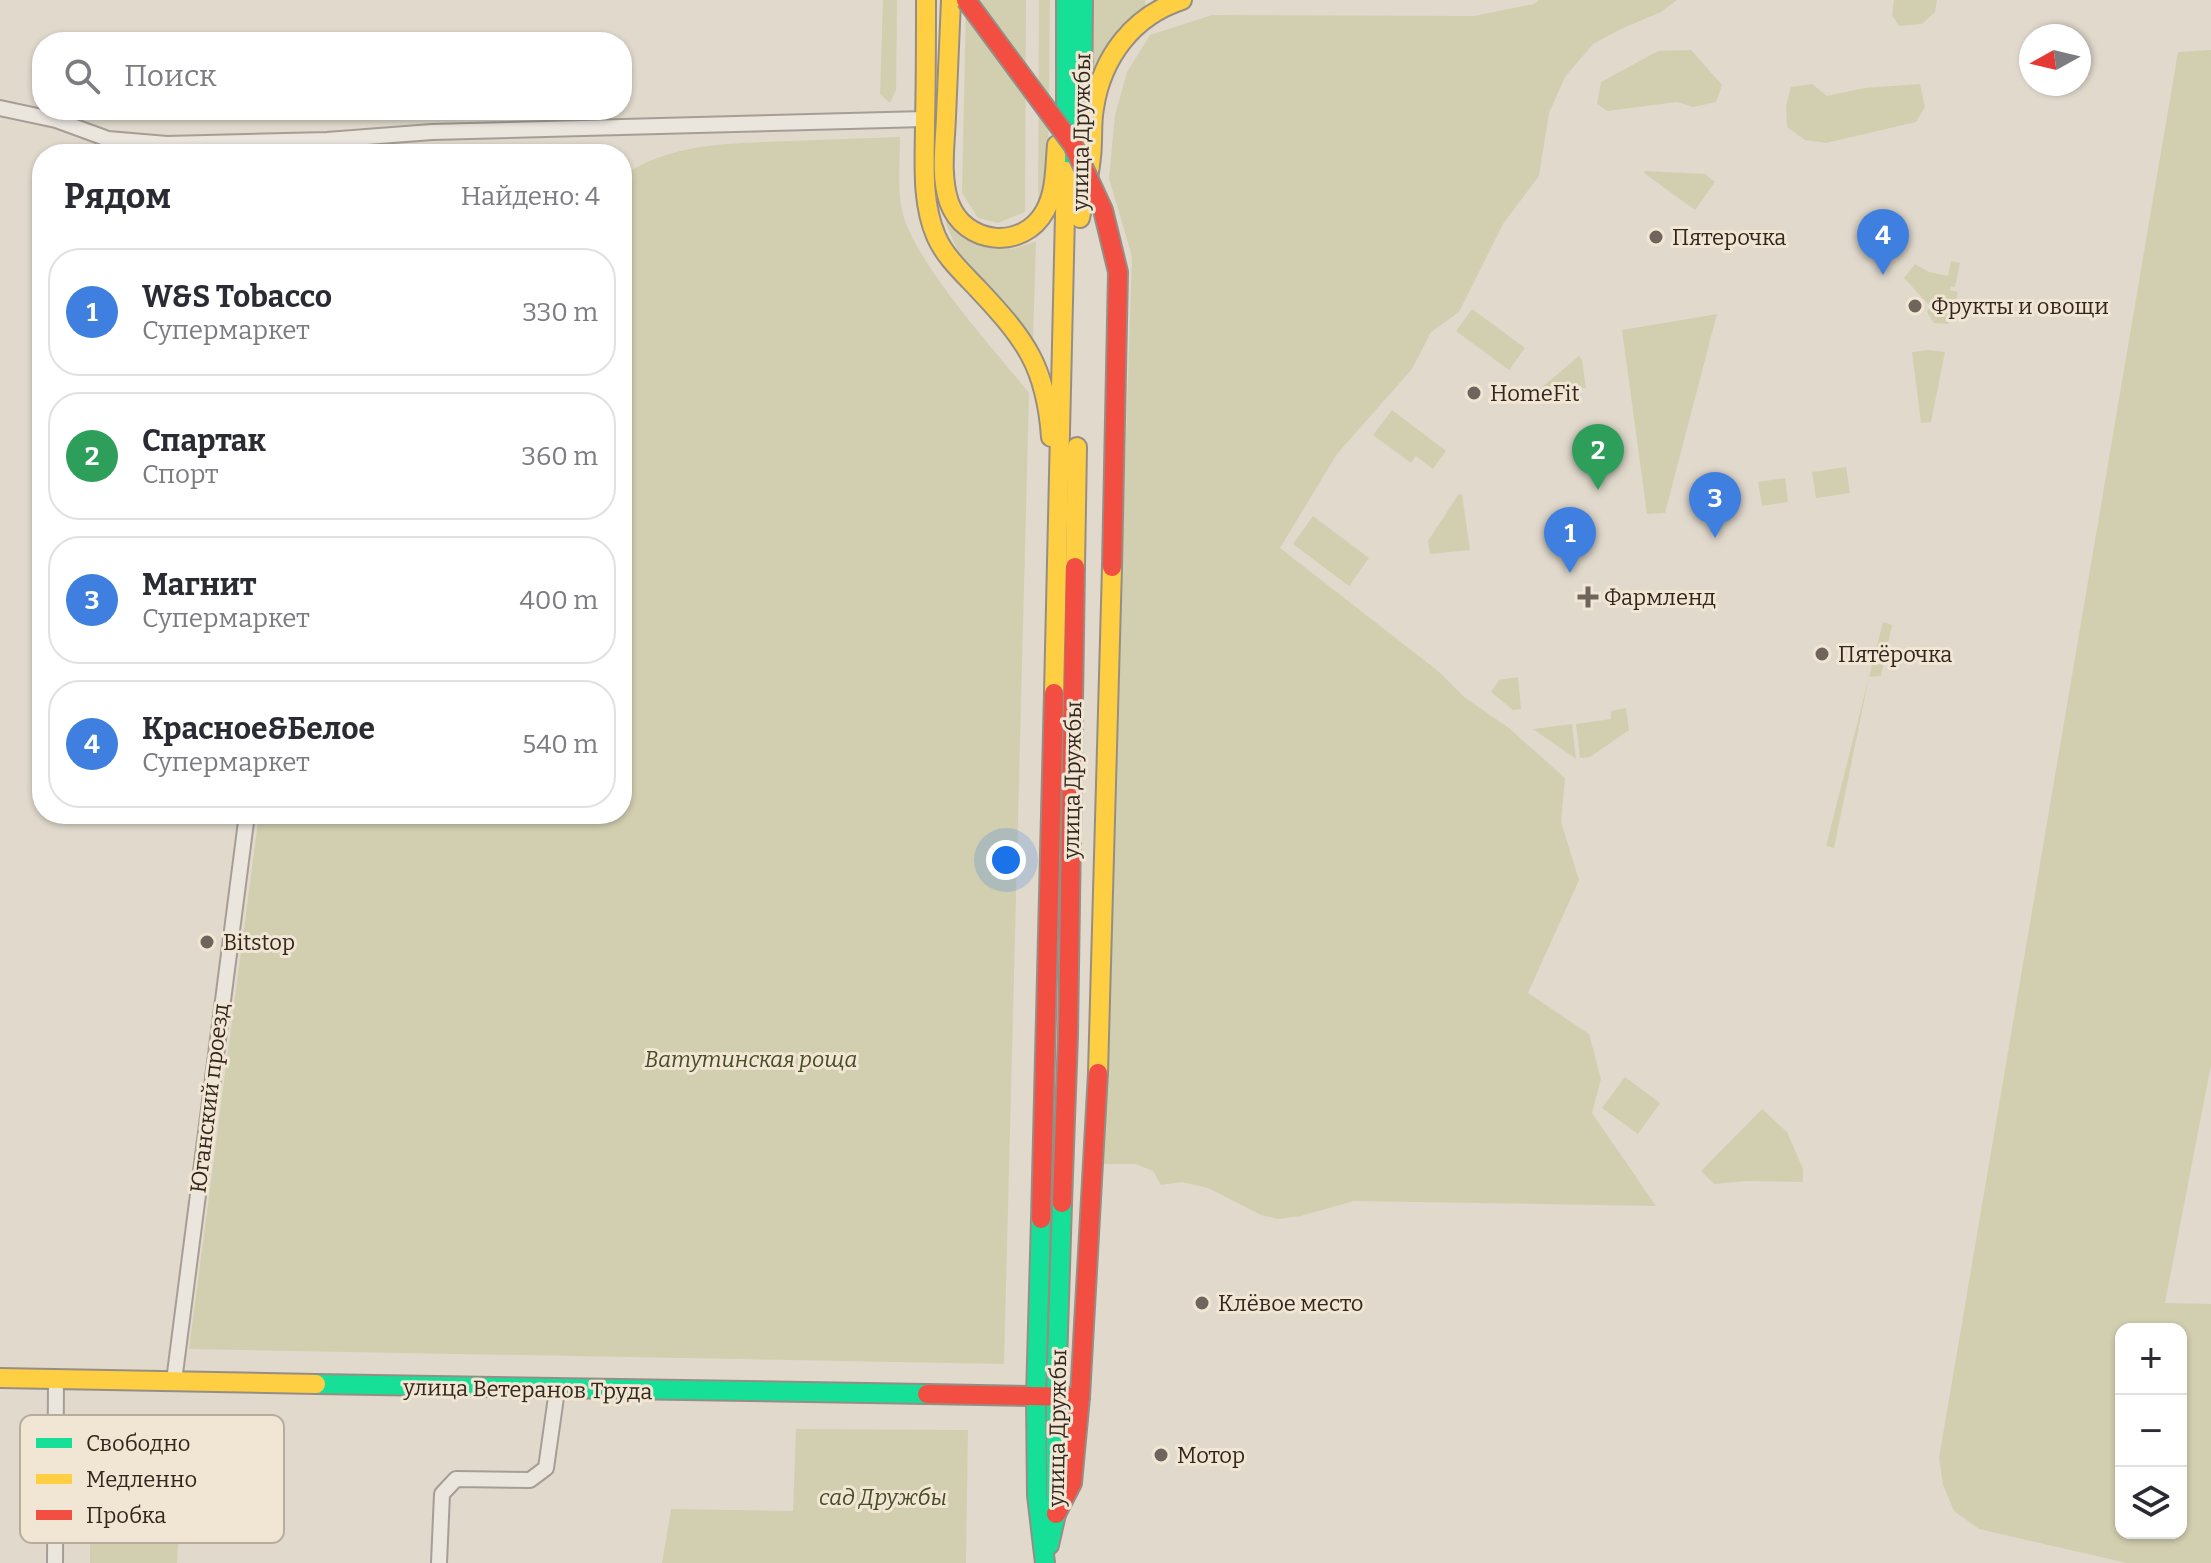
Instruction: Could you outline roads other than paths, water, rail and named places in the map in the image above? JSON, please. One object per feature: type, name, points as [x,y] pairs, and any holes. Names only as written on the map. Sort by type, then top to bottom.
[{"type":"main road","points":[[926,0],[925,186],[938,239],[956,265],[1020,335],[1035,357],[1048,399],[1051,477],[1058,514]]},
{"type":"main road","points":[[951,0],[944,173],[951,207],[966,228],[991,239],[1006,239],[1029,230],[1045,212],[1065,78]]},
{"type":"main road","points":[[966,0],[1073,145],[1103,210],[1118,272],[1096,1142],[1072,1483],[1056,1514]]},
{"type":"main road","name":"улица Дружбы","points":[[1045,1561],[1037,1495],[1036,1397],[1066,218],[1066,0]]},
{"type":"main road","name":"улица Дружбы","points":[[1045,1561],[1056,1514],[1056,1397],[1068,1035],[1083,0]]},
{"type":"main road","points":[[1080,218],[1091,155],[1094,104],[1101,77],[1120,43],[1137,24],[1152,12],[1182,0]]},
{"type":"main road","name":"улица Ветеранов Труда","points":[[0,1378],[1080,1397]]},
{"type":"street","points":[[0,108],[32,115]]},
{"type":"street","points":[[351,144],[447,132],[925,119]]},
{"type":"street","points":[[56,120],[108,139],[167,144]]},
{"type":"street","name":"Юганский проезд","points":[[174,1381],[246,824]]},
{"type":"street","points":[[56,1379],[56,1415]]},
{"type":"street","points":[[439,1563],[442,1494],[456,1479],[530,1480],[546,1468],[557,1390]]},
{"type":"street","points":[[55,1543],[55,1563]]},
{"type":"place","name":"Пятерочка","points":[[1656,237]]},
{"type":"place","name":"Красное&Белое","points":[[1883,275]]},
{"type":"place","name":"Фрукты и овощи","points":[[1915,306]]},
{"type":"place","name":"HomeFit","points":[[1474,393]]},
{"type":"place","name":"Спартак","points":[[1598,490]]},
{"type":"place","name":"Магнит","points":[[1715,538]]},
{"type":"place","name":"W&S Tobacco","points":[[1570,573]]},
{"type":"place","name":"Фармленд","points":[[1588,597]]},
{"type":"place","name":"Пятёрочка","points":[[1822,654]]},
{"type":"place","name":"Bitstop","points":[[207,942]]},
{"type":"place","name":"Клёвое место","points":[[1202,1303]]},
{"type":"place","name":"Мотор","points":[[1161,1455]]},
{"type":"park label","name":"Ватутинская роща","points":[[751,1059]]},
{"type":"park label","name":"сад Дружбы","points":[[883,1497]]}]
